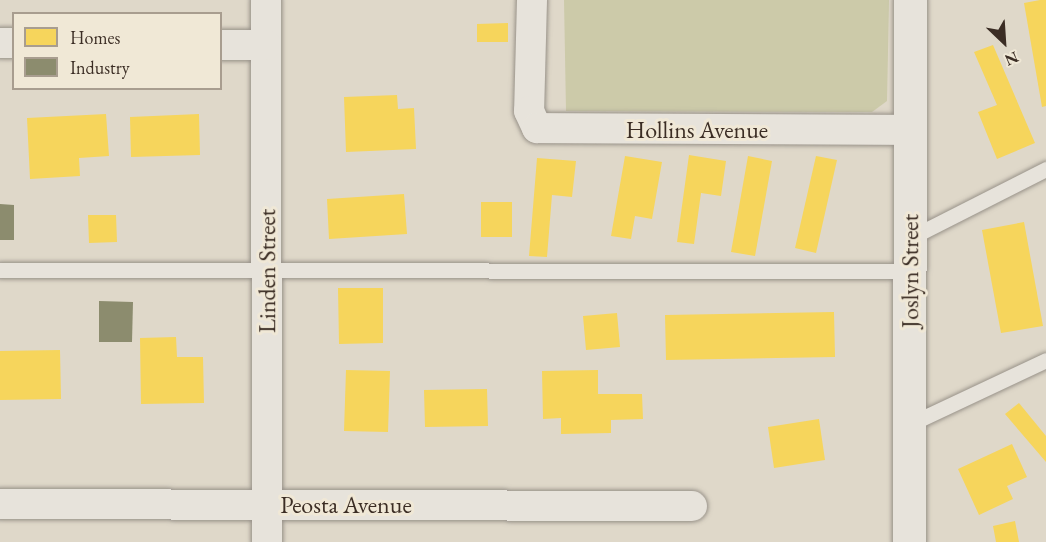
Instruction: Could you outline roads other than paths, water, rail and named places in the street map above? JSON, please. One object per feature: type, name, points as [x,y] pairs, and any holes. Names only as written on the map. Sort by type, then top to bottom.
[{"type":"street","name":"Linden Street","points":[[266,0],[267,542]]},
{"type":"street","name":"Hollins Avenue","points":[[532,0],[529,111],[537,128],[910,130]]},
{"type":"street","name":"Joslyn Street","points":[[909,542],[910,0]]},
{"type":"street","points":[[222,45],[267,45]]},
{"type":"street","name":"Peosta Avenue","points":[[0,504],[692,506]]},
{"type":"lane","points":[[910,238],[1046,169]]},
{"type":"lane","points":[[0,270],[910,271]]},
{"type":"lane","points":[[910,424],[1046,360]]}]
